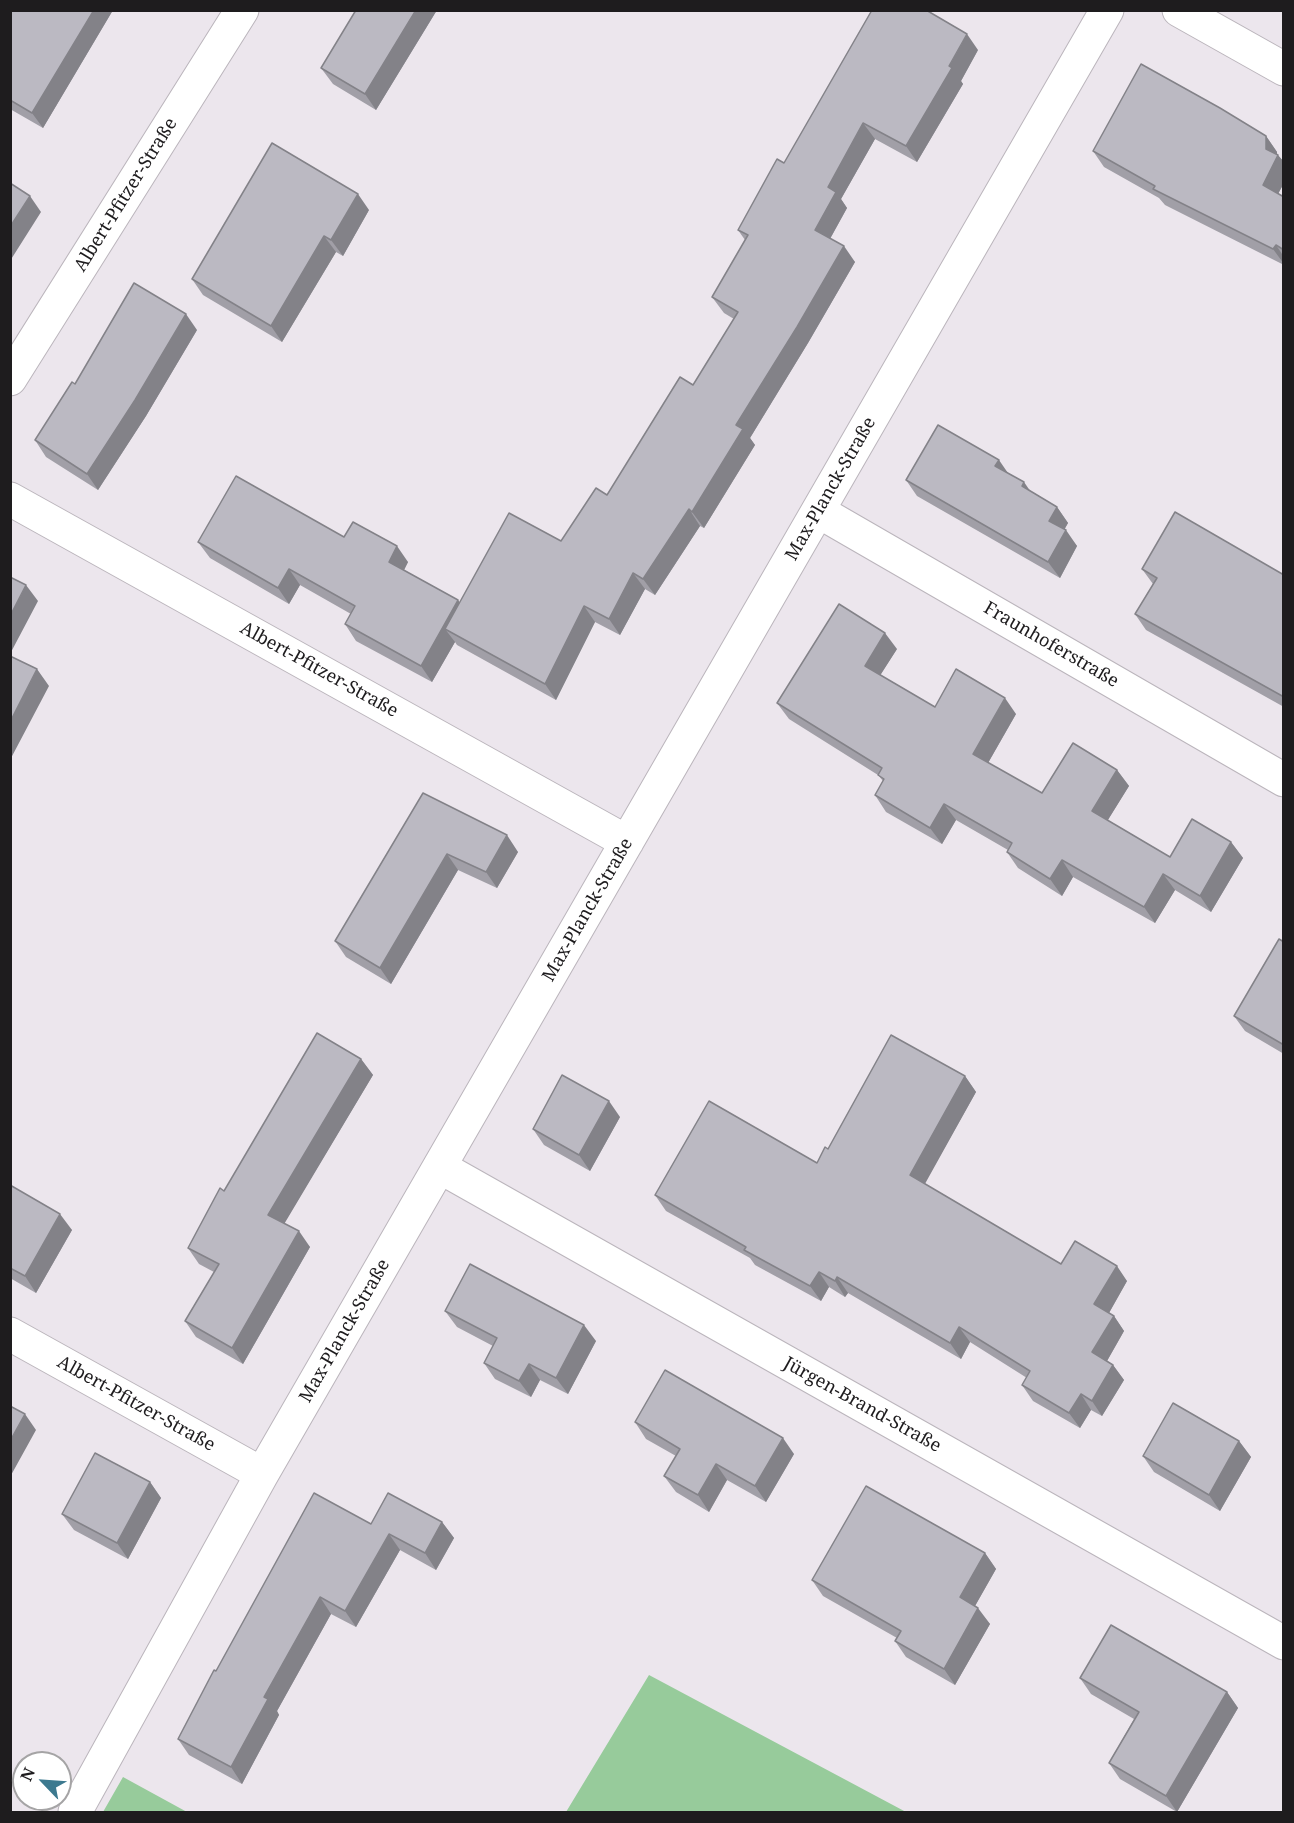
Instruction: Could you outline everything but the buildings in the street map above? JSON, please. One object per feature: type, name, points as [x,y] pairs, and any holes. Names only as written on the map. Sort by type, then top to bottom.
[{"type":"street","name":"Albert-Pfitzer-Straße","points":[[10,379],[242,10]]},
{"type":"street","name":"Max-Planck-Straße","points":[[75,1812],[262,1474],[1107,10]]},
{"type":"street","points":[[1179,10],[1284,69]]},
{"type":"street","name":"Albert-Pfitzer-Straße","points":[[10,499],[627,842]]},
{"type":"street","name":"Fraunhoferstraße","points":[[818,511],[1284,780]]},
{"type":"street","name":"Jürgen-Brand-Straße","points":[[440,1167],[1284,1644]]},
{"type":"street","name":"Albert-Pfitzer-Straße","points":[[10,1334],[262,1474]]},
{"type":"green space","points":[[649,1675],[906,1812],[566,1812]]},
{"type":"green space","points":[[123,1777],[187,1812],[103,1812]]}]
